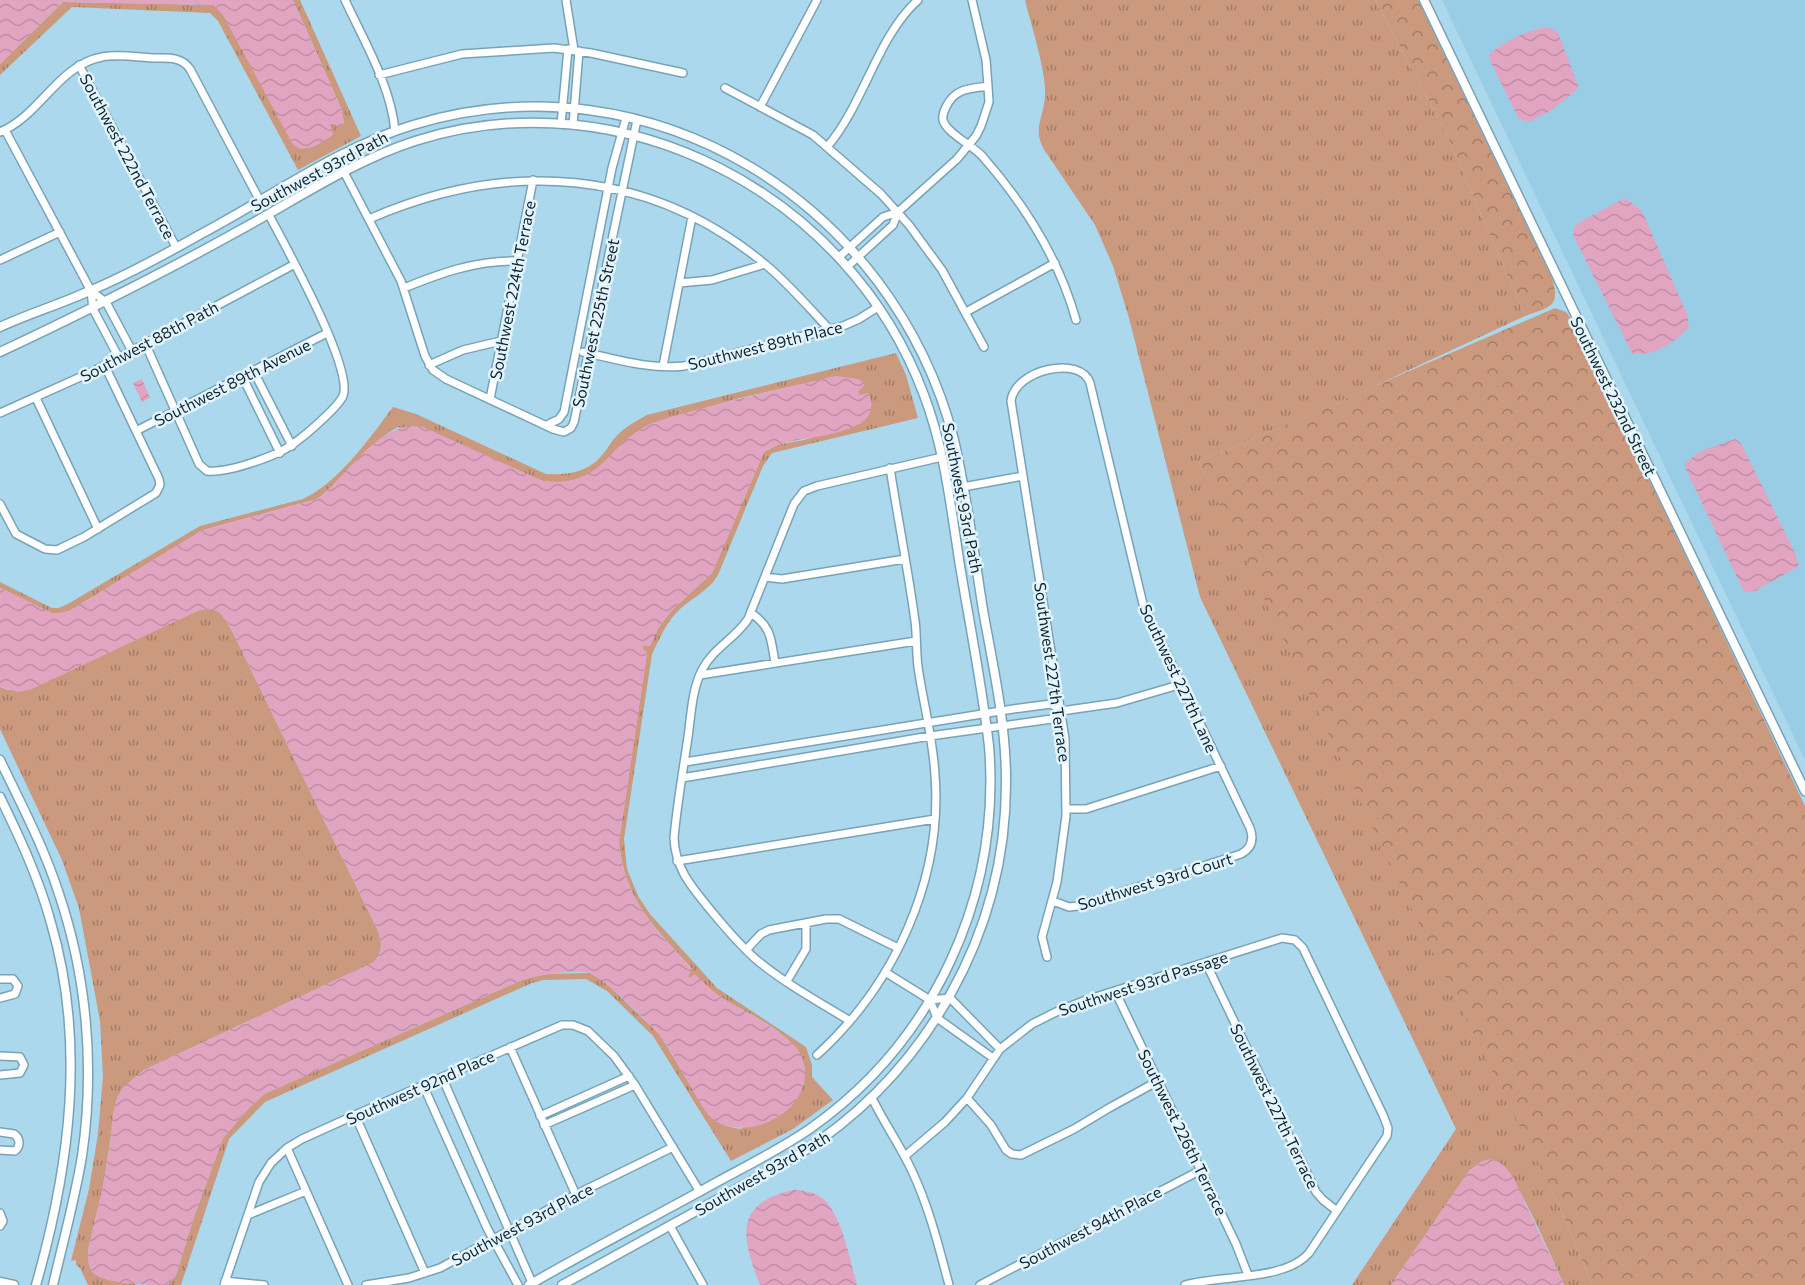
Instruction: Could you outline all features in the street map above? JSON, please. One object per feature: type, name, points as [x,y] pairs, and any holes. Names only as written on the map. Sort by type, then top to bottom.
[{"type":"street","points":[[345,0],[379,75],[393,112],[395,131]]},
{"type":"street","points":[[566,0],[574,50],[573,125]]},
{"type":"street","points":[[760,107],[817,0]]},
{"type":"street","points":[[827,147],[846,120],[899,22],[918,0]]},
{"type":"street","points":[[839,257],[883,217],[898,212],[957,159],[981,126],[989,102],[988,86],[986,60],[972,0]]},
{"type":"street","name":"Southwest 232nd Street","points":[[1424,0],[1805,791]]},
{"type":"street","points":[[379,75],[462,54],[574,50],[683,73]]},
{"type":"street","points":[[561,124],[574,50]]},
{"type":"street","points":[[119,358],[93,309],[91,291],[3,131],[19,122],[79,65],[108,56],[176,58],[190,69],[260,201]]},
{"type":"street","name":"Southwest 222nd Terrace","points":[[79,65],[176,247]]},
{"type":"street","points":[[988,86],[956,92],[950,98],[942,117],[946,127],[983,156],[1022,206],[1062,275],[1076,320]]},
{"type":"street","points":[[725,88],[808,132],[898,212],[942,270],[984,347]]},
{"type":"street","name":"Southwest 93rd Path","points":[[0,327],[91,291],[176,247],[342,155],[395,131],[440,118],[514,107],[575,109],[637,120],[696,140],[756,170],[800,200],[850,246],[899,310],[930,369],[950,425],[963,487],[1002,725],[1006,765],[1005,810],[998,869],[977,941],[950,998],[905,1063],[872,1098],[835,1130],[798,1155],[562,1285]]},
{"type":"street","name":"Southwest 225th Street","points":[[547,425],[557,421],[563,414],[608,189],[626,118]]},
{"type":"street","name":"Southwest 225th Street","points":[[547,425],[560,432],[569,430],[573,426],[637,120]]},
{"type":"street","name":"Southwest 93rd Path","points":[[0,352],[93,309],[344,172],[388,151],[445,133],[511,123],[573,125],[635,136],[693,155],[746,182],[795,216],[839,257],[878,307],[900,342],[919,382],[942,457],[986,728],[990,791],[987,836],[982,865],[962,937],[930,1000],[888,1058],[841,1105],[792,1140],[532,1284]]},
{"type":"street","points":[[344,172],[404,288],[429,365],[441,376],[547,425]]},
{"type":"street","points":[[369,219],[410,202],[484,184],[534,180],[622,191],[666,205],[729,238],[765,264],[830,330]]},
{"type":"street","name":"Southwest 224th Terrace","points":[[490,399],[534,180]]},
{"type":"street","points":[[848,267],[894,225],[898,212]]},
{"type":"street","points":[[145,343],[200,465],[206,470],[217,471],[280,453],[292,446],[319,421],[343,395],[339,366],[315,303],[268,215]]},
{"type":"street","points":[[663,366],[692,217]]},
{"type":"street","points":[[0,260],[60,232]]},
{"type":"street","points":[[404,288],[464,267],[500,261],[518,261]]},
{"type":"street","points":[[966,312],[1055,263]]},
{"type":"street","name":"Southwest 88th Path","points":[[0,413],[105,366],[295,264]]},
{"type":"street","points":[[679,283],[712,280],[765,264]]},
{"type":"street","points":[[91,291],[106,302],[132,351]]},
{"type":"street","name":"Southwest 89th Place","points":[[576,350],[663,366],[689,365],[830,330],[859,319],[878,307]]},
{"type":"street","name":"Southwest 89th Avenue","points":[[136,431],[327,333]]},
{"type":"street","points":[[429,365],[463,350],[501,341]]},
{"type":"street","points":[[0,504],[15,533],[45,549],[57,550],[67,547],[154,495],[159,487],[159,479],[105,366]]},
{"type":"street","name":"Southwest 227th Terrace","points":[[1047,957],[1042,940],[1053,901],[1063,849],[1066,750],[1012,396],[1017,386],[1030,376],[1047,370],[1071,368],[1082,371]]},
{"type":"street","name":"Southwest 227th Lane","points":[[1082,371],[1090,383],[1141,598],[1252,832],[1252,842]]},
{"type":"street","points":[[254,372],[292,446]]},
{"type":"street","points":[[243,378],[280,453]]},
{"type":"street","points":[[36,398],[98,529]]},
{"type":"street","points":[[850,1021],[787,981],[746,950],[688,882],[677,861],[674,838],[695,693],[700,675],[714,652],[742,626],[751,613],[794,504],[801,492],[890,468],[942,457]]},
{"type":"street","points":[[817,1055],[850,1021],[885,972],[912,917],[931,854],[935,819],[935,775],[919,675],[916,623],[890,468]]},
{"type":"street","points":[[963,487],[1023,476]]},
{"type":"street","points":[[765,577],[782,579],[905,559]]},
{"type":"street","points":[[751,613],[763,621],[768,629],[775,663]]},
{"type":"street","points":[[700,675],[916,640]]},
{"type":"street","points":[[682,778],[930,736],[1052,719],[1061,711],[1118,704],[1182,684]]},
{"type":"street","points":[[685,762],[1050,704],[1061,711]]},
{"type":"street","points":[[0,760],[39,841],[61,899],[77,964],[86,1024],[88,1084],[83,1145],[53,1285]]},
{"type":"street","points":[[1066,809],[1086,809],[1221,766]]},
{"type":"street","points":[[0,797],[22,843],[49,916],[61,965],[70,1025],[72,1073],[68,1133],[59,1191],[36,1285]]},
{"type":"street","points":[[677,861],[935,819]]},
{"type":"street","name":"Southwest 93rd Court","points":[[1053,901],[1069,907],[1078,906],[1237,855],[1245,852],[1252,842]]},
{"type":"street","points":[[746,950],[761,934],[769,930],[830,919],[843,920],[898,948]]},
{"type":"street","points":[[787,981],[806,949],[806,923]]},
{"type":"street","name":"Southwest 93rd Passage","points":[[905,1156],[937,1130],[967,1098],[1000,1049],[1025,1029],[1047,1016],[1115,991],[1282,938],[1295,940],[1303,948],[1383,1115],[1388,1130],[1385,1141],[1337,1211]]},
{"type":"street","name":"Southwest 227th Terrace","points":[[1206,963],[1316,1191],[1324,1202],[1337,1211]]},
{"type":"street","points":[[885,972],[930,1000],[937,1018],[993,1058]]},
{"type":"street","points":[[0,979],[13,979],[18,986],[15,994],[0,998]]},
{"type":"street","name":"Southwest 226th Terrace","points":[[1115,991],[1240,1252],[1248,1275]]},
{"type":"street","points":[[930,1000],[950,998],[1000,1049]]},
{"type":"street","name":"Southwest 92nd Place","points":[[225,1283],[259,1182],[274,1160],[287,1148],[302,1139],[556,1027],[570,1025],[582,1028],[593,1035],[614,1056],[629,1076]]},
{"type":"street","points":[[510,1047],[576,1195]]},
{"type":"street","points":[[0,1056],[20,1057],[24,1065],[20,1073],[0,1075]]},
{"type":"street","points":[[540,1116],[629,1076],[700,1192]]},
{"type":"street","points":[[442,1077],[532,1284]]},
{"type":"street","points":[[967,1098],[991,1125],[1004,1148],[1012,1154],[1021,1155],[1158,1081]]},
{"type":"street","points":[[423,1085],[487,1228],[518,1285]]},
{"type":"street","points":[[544,1125],[635,1085]]},
{"type":"street","points":[[872,1098],[905,1156],[923,1199],[949,1285]]},
{"type":"street","points":[[355,1115],[425,1273]]},
{"type":"street","points":[[0,1132],[14,1134],[19,1142],[19,1148],[15,1151],[0,1150]]},
{"type":"street","name":"Southwest 93rd Place","points":[[366,1285],[401,1280],[446,1265],[576,1195],[673,1147]]},
{"type":"street","points":[[287,1148],[348,1285]]},
{"type":"street","name":"Southwest 94th Place","points":[[980,1285],[1201,1170]]},
{"type":"street","points":[[248,1215],[306,1191]]},
{"type":"street","points":[[1185,1285],[1283,1269],[1300,1261],[1309,1253],[1337,1211]]},
{"type":"street","points":[[0,1213],[3,1221],[0,1226]]},
{"type":"street","points":[[670,1226],[701,1285]]},
{"type":"street","points":[[0,1282],[14,1285]]},
{"type":"street","points":[[225,1283],[264,1285]]},
{"type":"shaded area","points":[[1442,0],[1805,0],[1805,760]]},
{"type":"green space","points":[[293,0],[300,0],[361,136],[298,170],[218,21],[210,13],[72,7],[0,75],[0,64],[63,2],[214,5],[331,124],[344,123],[341,108]]},
{"type":"green space","points":[[1025,0],[1375,0],[1446,133],[1525,316],[1366,390],[1199,462],[1558,1203],[1592,1285],[1564,1285],[1534,1218],[1514,1182],[1498,1162],[1490,1160],[1482,1162],[1469,1171],[1391,1285],[1352,1285],[1456,1129],[1200,597],[1129,318],[1113,266],[1095,225],[1041,144],[1039,124],[1044,105],[1045,87]]},
{"type":"green space","points":[[1375,0],[1418,0],[1552,278],[1555,295],[1551,305],[1547,308],[1525,316],[1446,133]]},
{"type":"green space","points":[[1555,308],[1566,312],[1575,324],[1805,806],[1805,1285],[1592,1285],[1558,1203],[1416,918],[1199,462]]},
{"type":"green space","points":[[896,353],[906,375],[918,418],[772,453],[763,466],[718,575],[709,586],[676,613],[662,633],[652,654],[624,839],[627,869],[638,896],[650,914],[717,988],[806,1047],[812,1065],[812,1077],[833,1100],[793,1129],[731,1161],[653,1036],[607,991],[586,979],[544,980],[532,983],[265,1102],[229,1139],[181,1285],[168,1285],[176,1275],[223,1138],[264,1094],[522,980],[542,974],[590,973],[605,982],[660,1035],[708,1114],[727,1126],[741,1129],[805,1070],[801,1057],[782,1035],[716,994],[695,975],[690,978],[687,976],[692,969],[654,926],[635,897],[627,880],[619,841],[647,653],[642,648],[643,646],[650,645],[659,627],[672,610],[712,573],[764,452],[777,445],[804,440],[861,423],[859,395],[837,376],[740,398],[650,424],[621,445],[594,472],[559,483],[543,481],[398,427],[376,443],[317,499],[203,530],[69,611],[52,613],[0,588],[0,582],[52,608],[66,605],[200,526],[303,499],[341,471],[393,407],[416,414],[546,474],[561,474],[576,472],[590,466],[620,432],[647,415]]},
{"type":"green space","points":[[211,608],[222,615],[234,635],[378,931],[380,951],[374,962],[144,1070],[123,1088],[117,1098],[103,1187],[88,1250],[92,1272],[118,1282],[130,1282],[137,1285],[88,1285],[80,1268],[76,1265],[76,1260],[71,1261],[89,1189],[98,1134],[103,1076],[100,1021],[79,908],[62,860],[0,729],[0,687],[8,690],[200,610]]},
{"type":"water","points":[[0,0],[293,0],[341,108],[344,123],[338,127],[331,124],[333,135],[314,147],[300,149],[293,145],[223,15],[214,5],[63,2],[0,64]]},
{"type":"water","points":[[1549,27],[1558,33],[1579,88],[1552,110],[1529,122],[1519,119],[1489,55],[1517,36]]},
{"type":"water","points":[[1625,198],[1642,211],[1687,314],[1689,327],[1664,347],[1640,354],[1632,353],[1574,237],[1573,228]]},
{"type":"water","points":[[837,376],[858,379],[865,384],[858,392],[859,395],[868,393],[870,397],[871,409],[868,416],[851,428],[786,443],[764,452],[712,573],[672,610],[659,627],[650,646],[642,648],[647,653],[619,842],[627,881],[635,897],[654,926],[692,970],[688,976],[690,978],[695,974],[715,993],[777,1031],[797,1048],[802,1057],[805,1074],[802,1090],[794,1103],[782,1114],[751,1127],[735,1127],[719,1123],[702,1106],[661,1037],[596,976],[590,973],[575,972],[529,978],[264,1094],[223,1138],[176,1275],[168,1285],[117,1282],[106,1280],[92,1272],[88,1261],[89,1245],[106,1170],[114,1108],[123,1088],[144,1070],[374,962],[381,944],[378,931],[234,635],[222,615],[213,610],[200,610],[32,689],[18,692],[0,687],[0,588],[52,613],[69,611],[203,530],[317,499],[379,440],[393,431],[407,427],[423,427],[543,481],[564,481],[580,478],[593,471],[636,432],[658,421],[740,398]]},
{"type":"water","points":[[142,379],[150,398],[142,402],[133,383]]},
{"type":"water","points":[[1735,439],[1743,447],[1795,553],[1799,566],[1755,591],[1744,592],[1685,467],[1685,463],[1701,451]]},
{"type":"water","points":[[1491,1159],[1503,1164],[1513,1177],[1564,1285],[1391,1285],[1469,1171],[1480,1162]]},
{"type":"water","points":[[793,1190],[815,1194],[828,1204],[840,1225],[857,1285],[760,1285],[749,1253],[746,1238],[747,1225],[751,1214],[760,1204],[773,1196]]}]
